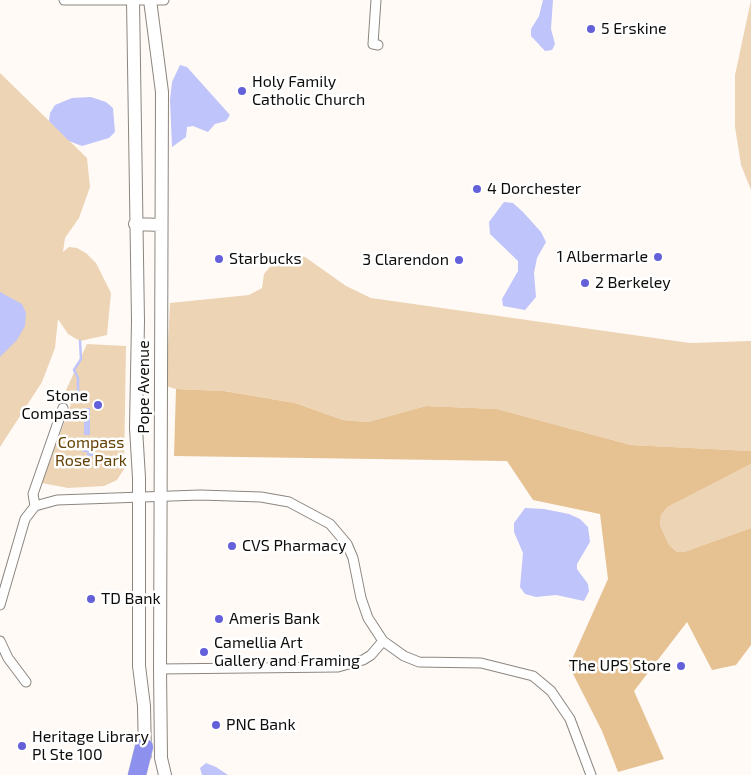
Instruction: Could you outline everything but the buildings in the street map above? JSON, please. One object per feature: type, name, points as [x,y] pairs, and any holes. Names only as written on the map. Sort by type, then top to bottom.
[{"type":"highway","points":[[138,775],[144,747]]},
{"type":"main road","name":"Pope Avenue","points":[[135,0],[135,224],[138,321],[136,428],[140,666],[144,706],[143,775]]},
{"type":"main road","name":"Pope Avenue","points":[[150,1],[162,92],[160,669],[161,758],[165,775]]},
{"type":"main road","points":[[135,224],[161,225]]},
{"type":"main road","points":[[162,740],[173,775]]},
{"type":"street","points":[[64,0],[128,0]]},
{"type":"street","points":[[135,0],[164,0]]},
{"type":"street","points":[[376,0],[373,44],[378,45]]},
{"type":"street","points":[[36,506],[33,494],[63,408]]},
{"type":"street","points":[[0,605],[25,519],[36,506],[57,500],[160,497],[261,496],[289,502],[330,524],[347,544],[353,558],[361,598],[368,618],[383,641],[404,656],[418,662],[482,663],[533,676],[551,691],[570,719],[591,775]]},
{"type":"street","points":[[0,641],[4,656],[26,682]]},
{"type":"street","points":[[160,669],[338,667],[363,660],[383,641]]},
{"type":"green space","points":[[751,0],[751,190],[741,165],[735,127],[735,75]]},
{"type":"green space","points":[[0,73],[87,158],[90,187],[79,218],[65,238],[63,252],[69,247],[77,248],[86,253],[96,263],[111,293],[107,335],[80,341],[68,334],[58,319],[55,348],[42,382],[0,447]]},
{"type":"green space","points":[[293,254],[305,257],[346,286],[371,298],[690,343],[751,341],[751,451],[631,445],[497,409],[426,406],[368,422],[343,420],[295,403],[224,391],[176,389],[166,386],[170,303],[249,295],[262,288],[264,274],[279,256]]},
{"type":"green space","name":"Compass Rose Park","points":[[87,344],[126,346],[124,469],[117,480],[104,486],[68,488],[42,483],[71,404],[62,399]]},
{"type":"green space","points":[[751,464],[751,528],[684,552],[677,552],[669,545],[660,525],[661,515],[666,507]]},
{"type":"shaded area","points":[[176,389],[224,391],[295,403],[343,420],[368,422],[426,406],[497,409],[631,445],[751,451],[751,464],[667,507],[661,515],[660,525],[669,545],[677,552],[684,552],[751,528],[751,645],[736,665],[712,670],[687,622],[634,691],[664,759],[618,772],[602,731],[569,666],[608,579],[600,514],[533,500],[507,461],[174,456]]},
{"type":"water","points":[[543,0],[553,0],[551,29],[555,44],[552,50],[545,51],[531,36],[531,29],[539,16]]},
{"type":"water","points":[[180,65],[187,67],[230,115],[226,121],[215,124],[208,132],[193,126],[187,127],[186,137],[172,147],[170,100],[172,82]]},
{"type":"water","points":[[91,97],[106,102],[113,108],[115,132],[109,138],[82,146],[69,141],[49,121],[50,113],[55,105],[72,98]]},
{"type":"water","points":[[504,202],[513,203],[523,212],[541,232],[546,242],[537,258],[534,273],[536,297],[525,310],[503,306],[502,299],[518,271],[518,261],[490,234],[489,222]]},
{"type":"water","points":[[0,292],[22,304],[26,313],[25,326],[17,340],[0,357]]},
{"type":"water","points":[[84,408],[90,408],[90,435],[84,435]]},
{"type":"water","points":[[85,444],[95,445],[93,456],[87,456],[87,452],[82,452]]},
{"type":"water","points":[[525,508],[544,509],[569,514],[580,519],[588,527],[590,542],[577,564],[577,569],[588,584],[589,591],[584,601],[556,595],[536,597],[525,594],[520,587],[523,553],[514,532],[514,523]]},
{"type":"water","points":[[206,763],[228,775],[202,775],[200,768]]},
{"type":"waterway","points":[[80,341],[81,359],[74,370],[78,378],[78,392],[86,395]]},
{"type":"place","name":"5 Erskine","points":[[591,29]]},
{"type":"place","name":"Holy Family Catholic Church","points":[[242,91]]},
{"type":"place","name":"4 Dorchester","points":[[477,189]]},
{"type":"place","name":"1 Albermarle","points":[[658,257]]},
{"type":"place","name":"Starbucks","points":[[219,259]]},
{"type":"place","name":"3 Clarendon","points":[[459,260]]},
{"type":"place","name":"2 Berkeley","points":[[585,283]]},
{"type":"place","name":"Stone Compass","points":[[98,405]]},
{"type":"place","name":"CVS Pharmacy","points":[[232,546]]},
{"type":"place","name":"TD Bank","points":[[91,599]]},
{"type":"place","name":"Ameris Bank","points":[[219,619]]},
{"type":"place","name":"Camellia Art Gallery and Framing","points":[[204,652]]},
{"type":"place","name":"The UPS Store","points":[[681,666]]},
{"type":"place","name":"PNC Bank","points":[[216,725]]},
{"type":"place","name":"Heritage Library Pl Ste 100","points":[[22,746]]}]
